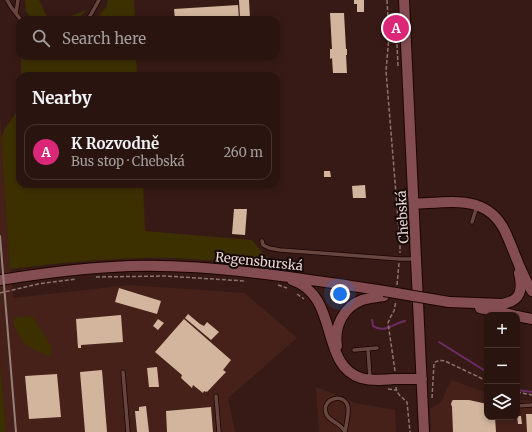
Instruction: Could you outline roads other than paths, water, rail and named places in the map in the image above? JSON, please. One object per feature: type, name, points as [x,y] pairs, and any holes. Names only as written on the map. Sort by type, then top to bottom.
[{"type":"main road","name":"Chebská","points":[[404,0],[424,432]]},
{"type":"main road","points":[[342,364],[336,342],[341,317],[353,305],[362,300],[384,293],[449,302],[502,304],[509,303],[518,296],[521,289],[521,279],[518,265],[509,238],[502,224],[495,215],[477,205],[460,202],[414,204]]},
{"type":"main road","points":[[518,265],[532,291]]},
{"type":"main road","name":"Regensburská","points":[[0,280],[112,266],[162,266],[268,275],[357,286],[384,293]]},
{"type":"main road","points":[[268,275],[295,281],[316,299],[325,315],[334,348],[342,364],[347,369],[359,377],[370,380],[422,379]]},
{"type":"main road","points":[[462,303],[500,312]]},
{"type":"main road","points":[[520,317],[532,319]]},
{"type":"lane","points":[[7,0],[10,7],[18,16]]},
{"type":"lane","points":[[16,13],[18,0]]},
{"type":"lane","points":[[90,16],[99,0]]},
{"type":"lane","points":[[472,222],[477,205]]},
{"type":"lane","points":[[262,241],[263,245],[280,250],[416,259]]},
{"type":"lane","points":[[354,350],[377,348]]},
{"type":"lane","points":[[368,349],[370,380]]},
{"type":"lane","points":[[123,372],[128,432]]},
{"type":"lane","points":[[216,396],[219,432]]},
{"type":"lane","points":[[334,398],[344,401],[348,408],[345,432],[342,426],[326,415],[326,404],[334,398]]},
{"type":"lane","points":[[520,406],[532,405]]},
{"type":"waterway","points":[[372,320],[373,326],[381,329],[405,321]]},
{"type":"waterway","points":[[439,342],[484,370]]},
{"type":"waterway","points":[[520,390],[532,392]]},
{"type":"railway","points":[[0,236],[16,432]]},
{"type":"place","name":"K Rozvodně","points":[[396,28]]}]
